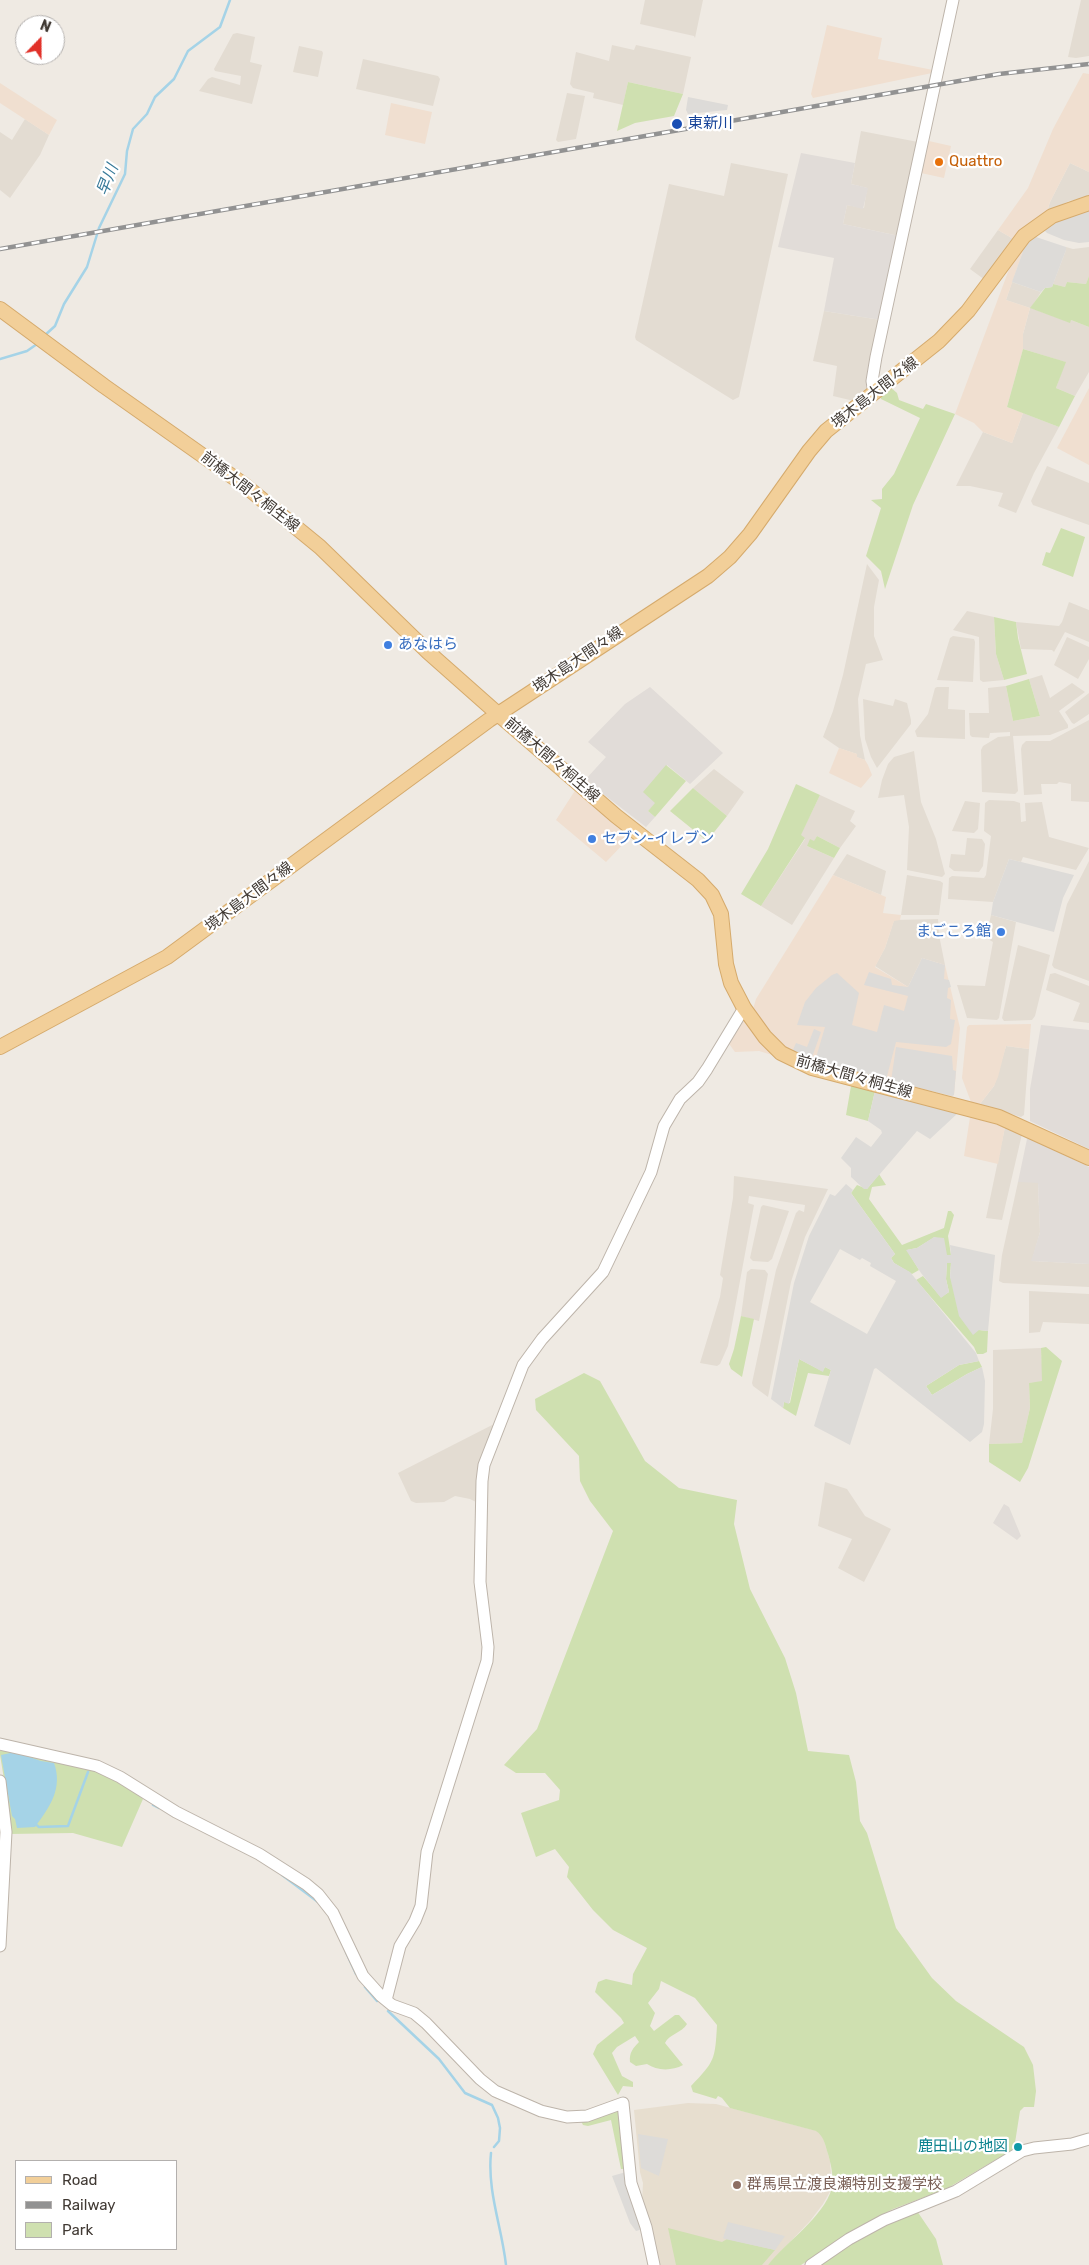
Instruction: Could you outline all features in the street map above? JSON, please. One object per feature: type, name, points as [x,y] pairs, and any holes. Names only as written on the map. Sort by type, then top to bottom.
[{"type":"main road","name":"境木島大間々線","points":[[0,1047],[167,957],[498,714],[598,646],[675,599],[714,571],[750,534],[821,438],[874,392],[939,342],[968,311],[1028,232],[1060,212],[1089,203]]},
{"type":"main road","name":"前橋大間々桐生線","points":[[0,310],[243,484],[320,547],[428,652],[498,714],[616,816],[708,890],[718,907],[722,922],[728,975],[744,1008],[772,1045],[784,1056],[802,1065],[988,1113],[1027,1128],[1089,1158]]},
{"type":"street","points":[[874,392],[872,381],[876,358],[953,0]]},
{"type":"street","points":[[386,2000],[400,1946],[415,1921],[421,1906],[427,1852],[487,1660],[488,1647],[480,1582],[484,1465],[506,1413],[520,1372],[542,1339],[603,1272],[651,1172],[664,1126],[680,1099],[698,1082],[744,1008]]},
{"type":"street","points":[[0,1744],[97,1766],[120,1777],[176,1812],[259,1854],[306,1884],[318,1894],[333,1913],[364,1976],[386,2000],[419,2017],[442,2038],[480,2079],[502,2095],[541,2112],[567,2117],[587,2116],[623,2103],[631,2183],[646,2227],[654,2265]]},
{"type":"street","points":[[0,1781],[6,1832],[0,1946]]},
{"type":"street","points":[[811,2265],[849,2239],[884,2220],[956,2191],[1022,2151],[1072,2144],[1089,2139]]},
{"type":"shaded area","points":[[645,0],[703,0],[695,38],[694,36],[640,24]]},
{"type":"shaded area","points":[[1081,0],[1089,0],[1089,56],[1068,57]]},
{"type":"shaded area","points":[[827,25],[882,38],[878,59],[933,70],[932,73],[813,98],[811,94]]},
{"type":"shaded area","points":[[237,33],[255,37],[250,62],[262,65],[252,104],[199,91],[208,79],[212,77],[240,85],[241,76],[215,71],[214,69],[233,34]]},
{"type":"shaded area","points":[[612,45],[634,50],[636,45],[691,57],[683,94],[628,82],[623,105],[593,98],[594,93],[573,88],[570,84],[576,52],[609,61]]},
{"type":"shaded area","points":[[299,46],[322,51],[318,77],[293,72]]},
{"type":"shaded area","points":[[363,59],[438,76],[440,79],[433,106],[356,89]]},
{"type":"shaded area","points":[[1083,73],[1089,74],[1089,172],[1070,163],[1050,202],[1047,212],[1015,240],[998,230],[1028,188],[1053,129]]},
{"type":"shaded area","points":[[0,83],[57,120],[49,135],[0,103]]},
{"type":"shaded area","points":[[567,93],[585,96],[576,139],[558,142],[556,140]]},
{"type":"shaded area","points":[[688,97],[728,105],[727,110],[688,114],[686,110]]},
{"type":"shaded area","points":[[391,103],[432,112],[425,144],[385,135]]},
{"type":"shaded area","points":[[25,119],[49,135],[40,155],[10,198],[0,190],[0,132],[12,140]]},
{"type":"shaded area","points":[[861,131],[918,142],[899,236],[843,224],[847,205],[864,208],[867,188],[851,184]]},
{"type":"shaded area","points":[[927,142],[951,146],[944,178],[921,173]]},
{"type":"shaded area","points":[[801,153],[855,163],[851,184],[868,188],[863,209],[847,205],[843,224],[899,236],[881,320],[824,311],[834,258],[778,247]]},
{"type":"shaded area","points":[[731,163],[788,174],[739,397],[733,400],[636,340],[635,337],[669,184],[724,196]]},
{"type":"shaded area","points":[[1070,163],[1089,172],[1089,197],[1069,201],[1047,212],[1050,202]]},
{"type":"shaded area","points":[[1089,208],[1089,242],[1079,243],[1064,240],[1047,233],[1043,229],[1045,226]]},
{"type":"shaded area","points":[[998,230],[1015,240],[985,280],[970,269]]},
{"type":"shaded area","points":[[1033,236],[1066,247],[1052,287],[1045,288],[1041,292],[1012,282],[1027,240]]},
{"type":"shaded area","points":[[1027,240],[1006,300],[1030,308],[1023,334],[1023,349],[1007,407],[1023,413],[1012,443],[983,432],[974,423],[955,414],[1011,264]]},
{"type":"shaded area","points":[[1066,247],[1073,249],[1089,247],[1089,276],[1086,284],[1067,282],[1065,287],[1053,284]]},
{"type":"shaded area","points":[[1012,282],[1041,292],[1031,308],[1089,327],[1089,372],[1075,396],[1056,388],[1065,362],[1023,349],[1023,334],[1030,308],[1006,300]]},
{"type":"shaded area","points":[[824,311],[881,320],[869,389],[854,401],[833,396],[837,366],[813,361]]},
{"type":"shaded area","points":[[1089,388],[1089,465],[1057,448]]},
{"type":"shaded area","points":[[1023,413],[1059,427],[1034,473],[1016,513],[998,506],[1003,493],[970,486],[956,486],[983,432],[1012,443]]},
{"type":"shaded area","points":[[1047,466],[1089,483],[1089,525],[1033,505],[1031,501]]},
{"type":"shaded area","points":[[867,564],[879,580],[874,607],[874,636],[883,660],[866,664],[858,699],[860,735],[865,760],[856,757],[857,754],[839,748],[823,737],[833,711],[843,675]]},
{"type":"shaded area","points":[[1069,602],[1089,610],[1089,642],[1065,632],[1054,652],[1052,650],[1021,649],[1016,622],[1059,626]]},
{"type":"shaded area","points":[[967,611],[994,617],[996,654],[1004,680],[983,682],[980,680],[979,637],[953,630]]},
{"type":"shaded area","points":[[953,636],[974,639],[973,682],[937,680],[950,638]]},
{"type":"shaded area","points":[[1067,637],[1089,647],[1089,659],[1078,679],[1054,665]]},
{"type":"shaded area","points":[[1042,675],[1050,698],[1072,683],[1085,692],[1059,711],[1068,728],[1050,735],[1013,736],[1018,791],[1015,794],[982,792],[981,750],[983,746],[998,737],[1010,736],[1010,732],[990,733],[989,738],[972,737],[970,735],[969,713],[989,713],[988,688],[1006,686],[1013,721],[1040,716],[1029,679]]},
{"type":"shaded area","points":[[650,687],[723,753],[690,784],[667,765],[656,803],[648,811],[655,817],[646,827],[585,780],[606,757],[588,742],[625,704]]},
{"type":"shaded area","points":[[949,687],[948,709],[965,710],[965,739],[917,737],[915,731],[928,714],[935,688]]},
{"type":"shaded area","points":[[1089,693],[1089,714],[1074,724],[1072,723],[1065,712]]},
{"type":"shaded area","points":[[863,699],[893,706],[895,699],[907,703],[911,720],[911,724],[877,768],[865,739]]},
{"type":"shaded area","points":[[1089,720],[1089,802],[1071,801],[1071,784],[1059,782],[1057,784],[1041,784],[1042,794],[1024,795],[1022,745],[1026,741],[1050,741]]},
{"type":"shaded area","points":[[839,748],[857,754],[857,757],[865,760],[868,765],[872,775],[861,788],[829,773]]},
{"type":"shaded area","points":[[914,751],[921,802],[936,839],[945,874],[942,877],[907,870],[909,827],[904,795],[878,798],[888,764],[894,757]]},
{"type":"shaded area","points":[[714,769],[744,792],[727,816],[693,788]]},
{"type":"shaded area","points":[[576,789],[632,835],[606,862],[556,820]]},
{"type":"shaded area","points":[[820,795],[855,811],[850,821],[856,826],[840,848],[817,836],[814,842],[807,846],[834,858],[792,925],[761,906],[805,839],[800,836]]},
{"type":"shaded area","points":[[989,800],[1020,803],[1021,822],[1026,821],[1025,803],[1042,802],[1049,837],[1089,848],[1076,870],[1023,857],[1021,862],[1009,859],[993,902],[948,899],[949,878],[952,876],[984,878],[986,875],[991,836],[984,831],[985,803]]},
{"type":"shaded area","points":[[965,801],[980,803],[978,829],[974,833],[952,831]]},
{"type":"shaded area","points":[[967,838],[982,839],[985,844],[983,866],[979,872],[954,871],[949,867],[951,854],[965,855]]},
{"type":"shaded area","points":[[847,854],[886,871],[881,895],[833,875]]},
{"type":"shaded area","points":[[1009,859],[1074,875],[1063,898],[1054,932],[991,915],[993,902]]},
{"type":"shaded area","points":[[1089,861],[1089,981],[1054,968],[1052,965],[1067,904]]},
{"type":"shaded area","points":[[833,875],[886,897],[883,913],[901,915],[900,920],[894,921],[885,948],[875,967],[908,987],[922,958],[945,965],[960,1028],[954,1095],[811,1060],[788,1049],[778,1041],[753,1009],[756,999]]},
{"type":"shaded area","points":[[907,875],[943,883],[939,915],[901,915]]},
{"type":"shaded area","points":[[991,915],[1016,922],[999,1018],[997,1020],[967,1018],[957,985],[985,986],[993,942],[986,938]]},
{"type":"shaded area","points":[[938,919],[945,965],[922,958],[908,987],[875,966],[885,948],[894,920]]},
{"type":"shaded area","points":[[1018,945],[1050,955],[1035,1016],[1032,1020],[1004,1021],[1002,1018]]},
{"type":"shaded area","points":[[922,958],[945,965],[944,979],[949,980],[951,987],[948,988],[947,998],[951,1000],[950,1019],[955,1020],[951,1044],[946,1047],[896,1042],[886,1080],[815,1061],[825,1027],[797,1025],[805,1002],[816,988],[837,973],[859,993],[852,1025],[877,1032],[884,1005],[904,1011],[908,996],[864,985],[869,972],[891,979],[892,985],[908,987]]},
{"type":"shaded area","points":[[1055,973],[1089,986],[1089,1023],[1073,1021],[1080,1003],[1046,990],[1050,974]]},
{"type":"shaded area","points":[[740,1019],[744,1021],[772,1055],[759,1051],[735,1052],[727,1041]]},
{"type":"shaded area","points":[[1031,1024],[1029,1049],[1006,1046],[994,1086],[980,1104],[971,1102],[962,1078],[967,1027],[969,1025]]},
{"type":"shaded area","points":[[1041,1025],[1089,1030],[1089,1149],[1030,1121],[1030,1089]]},
{"type":"shaded area","points":[[814,1029],[821,1032],[811,1060],[792,1052],[796,1043],[807,1047]]},
{"type":"shaded area","points":[[1006,1046],[1029,1049],[1024,1115],[1021,1117],[980,1104],[994,1086]]},
{"type":"shaded area","points":[[896,1047],[952,1056],[953,1070],[956,1071],[954,1095],[891,1081]]},
{"type":"shaded area","points":[[875,1091],[958,1113],[930,1139],[917,1131],[867,1189],[864,1189],[851,1177],[851,1168],[841,1158],[856,1137],[871,1147],[882,1133],[881,1130],[868,1121]]},
{"type":"shaded area","points":[[970,1117],[1005,1127],[998,1164],[964,1156]]},
{"type":"shaded area","points":[[1005,1127],[1022,1134],[1002,1220],[986,1218]]},
{"type":"shaded area","points":[[1030,1138],[1089,1167],[1089,1264],[1031,1261],[1040,1232],[1038,1183],[1018,1182],[1027,1139]]},
{"type":"shaded area","points":[[734,1176],[828,1189],[805,1237],[791,1282],[768,1397],[753,1386],[752,1383],[776,1270],[796,1213],[799,1210],[804,1212],[805,1205],[749,1196],[748,1203],[754,1205],[728,1346],[720,1364],[717,1366],[700,1363],[720,1297],[723,1278],[720,1275],[733,1198]]},
{"type":"shaded area","points":[[1018,1182],[1038,1182],[1040,1232],[1032,1261],[1089,1264],[1089,1287],[1003,1283],[999,1281],[1002,1255]]},
{"type":"shaded area","points":[[846,1184],[853,1190],[851,1193],[895,1254],[891,1258],[894,1263],[910,1272],[976,1353],[979,1361],[959,1365],[926,1386],[932,1395],[982,1367],[985,1381],[984,1424],[982,1432],[970,1442],[876,1368],[874,1369],[850,1445],[814,1426],[831,1370],[825,1367],[823,1372],[799,1359],[789,1404],[784,1402],[783,1408],[771,1399],[794,1283],[809,1236],[830,1194],[835,1196]],"holes":[[[840,1249],[860,1260],[862,1258],[871,1263],[870,1266],[896,1281],[867,1334],[810,1302]]]},
{"type":"shaded area","points":[[763,1205],[789,1211],[772,1259],[768,1262],[753,1261],[750,1258]]},
{"type":"shaded area","points":[[934,1237],[944,1238],[947,1255],[951,1255],[950,1245],[995,1255],[988,1331],[979,1330],[973,1335],[959,1316],[950,1277],[951,1263],[947,1263],[946,1279],[949,1292],[941,1298],[906,1250],[917,1248]]},
{"type":"shaded area","points":[[751,1269],[765,1270],[768,1274],[759,1321],[741,1316],[747,1272]]},
{"type":"shaded area","points":[[1029,1291],[1089,1294],[1089,1324],[1043,1322],[1040,1332],[1029,1333]]},
{"type":"shaded area","points":[[1041,1348],[1043,1382],[1029,1383],[1030,1408],[1022,1443],[989,1444],[993,1409],[993,1350]]},
{"type":"shaded area","points":[[498,1422],[490,1452],[482,1505],[470,1499],[455,1496],[444,1502],[416,1503],[411,1501],[398,1473]]},
{"type":"shaded area","points":[[825,1482],[847,1489],[865,1516],[891,1529],[864,1582],[838,1568],[852,1539],[818,1526]]},
{"type":"shaded area","points":[[1004,1504],[1009,1507],[1021,1536],[1017,1540],[993,1523]]},
{"type":"shaded area","name":"群馬県立渡良瀬特別支援学校","points":[[688,2103],[716,2104],[817,2131],[822,2134],[830,2161],[832,2188],[810,2221],[768,2265],[660,2265],[642,2202],[643,2183],[640,2172],[634,2110]]},
{"type":"shaded area","points":[[638,2134],[668,2139],[659,2176],[641,2168]]},
{"type":"shaded area","points":[[626,2172],[643,2229],[636,2231],[630,2223],[612,2176]]},
{"type":"shaded area","points":[[728,2222],[785,2236],[775,2250],[725,2239],[723,2238]]},
{"type":"green space","points":[[628,82],[683,94],[674,116],[635,123],[617,131]]},
{"type":"green space","points":[[1089,276],[1089,327],[1071,320],[1070,323],[1030,308],[1045,288],[1052,287],[1053,284],[1065,287],[1067,282],[1086,284]]},
{"type":"green space","points":[[1023,349],[1066,362],[1056,388],[1075,396],[1059,427],[1007,407]]},
{"type":"green space","points":[[889,386],[897,393],[899,400],[923,409],[926,404],[955,414],[913,505],[885,589],[881,571],[866,556],[881,508],[871,500],[882,499],[882,489],[894,474],[920,418],[881,399],[880,394]]},
{"type":"green space","points":[[1061,528],[1085,537],[1073,577],[1042,565],[1046,552],[1050,553]]},
{"type":"green space","points":[[994,617],[1016,622],[1027,674],[1004,680],[996,654]]},
{"type":"green space","points":[[1029,679],[1040,716],[1013,721],[1006,686]]},
{"type":"green space","points":[[666,765],[686,781],[655,817],[648,811],[655,803],[643,792]]},
{"type":"green space","points":[[796,784],[820,795],[801,835],[805,838],[761,906],[741,894],[768,849]]},
{"type":"green space","points":[[693,788],[727,816],[707,841],[670,811]]},
{"type":"green space","points":[[817,836],[840,848],[834,858],[807,846],[810,839],[814,841]]},
{"type":"green space","points":[[851,1086],[875,1091],[868,1121],[846,1115]]},
{"type":"green space","points":[[879,1174],[886,1185],[872,1187],[869,1199],[902,1245],[944,1228],[948,1211],[951,1211],[954,1215],[948,1236],[951,1255],[946,1255],[935,1237],[917,1248],[907,1250],[919,1270],[912,1274],[894,1263],[891,1258],[895,1254],[851,1193],[857,1185],[867,1189]]},
{"type":"green space","points":[[947,1263],[951,1263],[950,1277],[979,1330],[988,1331],[987,1352],[983,1354],[977,1354],[974,1347],[916,1280],[923,1276],[941,1297],[949,1292],[946,1279]]},
{"type":"green space","points":[[741,1316],[754,1319],[742,1377],[731,1369],[729,1364]]},
{"type":"green space","points":[[1046,1347],[1062,1361],[1028,1468],[1020,1482],[989,1462],[989,1444],[1022,1443],[1030,1408],[1029,1383],[1042,1381],[1041,1348]]},
{"type":"green space","points":[[799,1359],[822,1371],[825,1367],[831,1370],[829,1376],[808,1373],[796,1416],[783,1408],[784,1402],[790,1403]]},
{"type":"green space","points":[[979,1361],[982,1367],[932,1395],[926,1386],[959,1365]]},
{"type":"green space","points":[[584,1373],[600,1381],[645,1461],[679,1488],[737,1500],[734,1524],[750,1589],[785,1658],[796,1693],[808,1751],[849,1755],[856,1782],[860,1821],[867,1833],[896,1928],[932,1978],[956,2001],[1024,2047],[1033,2065],[1036,2091],[1034,2107],[1024,2107],[1020,2111],[1014,2149],[946,2189],[893,2209],[874,2219],[801,2265],[768,2265],[813,2219],[821,2209],[832,2188],[831,2167],[823,2138],[816,2131],[730,2108],[718,2096],[716,2099],[693,2092],[691,2086],[705,2071],[712,2059],[717,2025],[695,1998],[661,1981],[659,1989],[648,2003],[655,2013],[650,2026],[654,2031],[675,2015],[679,2015],[687,2024],[665,2043],[683,2065],[665,2069],[655,2068],[647,2064],[636,2066],[630,2062],[632,2051],[639,2042],[635,2036],[617,2047],[612,2053],[622,2076],[633,2082],[633,2087],[623,2086],[618,2095],[593,2054],[597,2045],[624,2023],[595,1992],[598,1982],[606,1979],[632,1985],[633,1974],[647,1948],[613,1930],[593,1910],[567,1877],[569,1867],[555,1849],[536,1857],[521,1813],[559,1800],[560,1790],[545,1773],[516,1773],[504,1765],[537,1729],[613,1531],[590,1501],[580,1481],[579,1456],[536,1410],[535,1399]]},
{"type":"green space","points":[[7,1749],[85,1766],[123,1783],[143,1799],[122,1847],[73,1833],[9,1834],[11,1821],[0,1755],[0,1751]]},
{"type":"green space","points":[[610,2112],[619,2112],[626,2169],[621,2169],[611,2120],[588,2126],[583,2125],[581,2121]]},
{"type":"green space","points":[[917,2211],[936,2239],[943,2265],[819,2265],[873,2230]]},
{"type":"green space","points":[[668,2228],[722,2242],[727,2239],[775,2250],[762,2265],[676,2265]]},
{"type":"water","points":[[15,1752],[41,1761],[54,1763],[57,1781],[54,1797],[35,1827],[17,1828],[15,1819],[12,1816],[1,1755]]},
{"type":"waterway","name":"早川","points":[[44,336],[55,326],[64,304],[87,267],[99,228],[125,174],[127,151],[133,129],[147,114],[155,97],[174,79],[188,51],[220,27],[230,0]]},
{"type":"waterway","name":"早川","points":[[0,359],[27,351],[37,344]]},
{"type":"waterway","points":[[34,1823],[39,1827],[68,1826],[88,1772]]},
{"type":"waterway","points":[[153,1805],[159,1808]]},
{"type":"waterway","points":[[282,1875],[318,1902]]},
{"type":"waterway","points":[[346,1952],[356,1974]]},
{"type":"waterway","points":[[365,1987],[377,2001]]},
{"type":"waterway","points":[[388,2011],[439,2059],[465,2093],[492,2105],[500,2128],[499,2141],[494,2147]]},
{"type":"waterway","points":[[491,2153],[491,2181],[506,2265]]},
{"type":"railway","points":[[0,249],[999,74],[1089,64]]},
{"type":"place","name":"東新川","points":[[677,124]]},
{"type":"place","name":"Quattro","points":[[939,162]]},
{"type":"place","name":"あなはら","points":[[388,645]]},
{"type":"place","name":"セブン-イレブン","points":[[592,839]]},
{"type":"place","name":"まごころ館","points":[[1001,932]]},
{"type":"place","name":"鹿田山の地図","points":[[1018,2147]]},
{"type":"place","name":"群馬県立渡良瀬特別支援学校","points":[[737,2185]]}]
